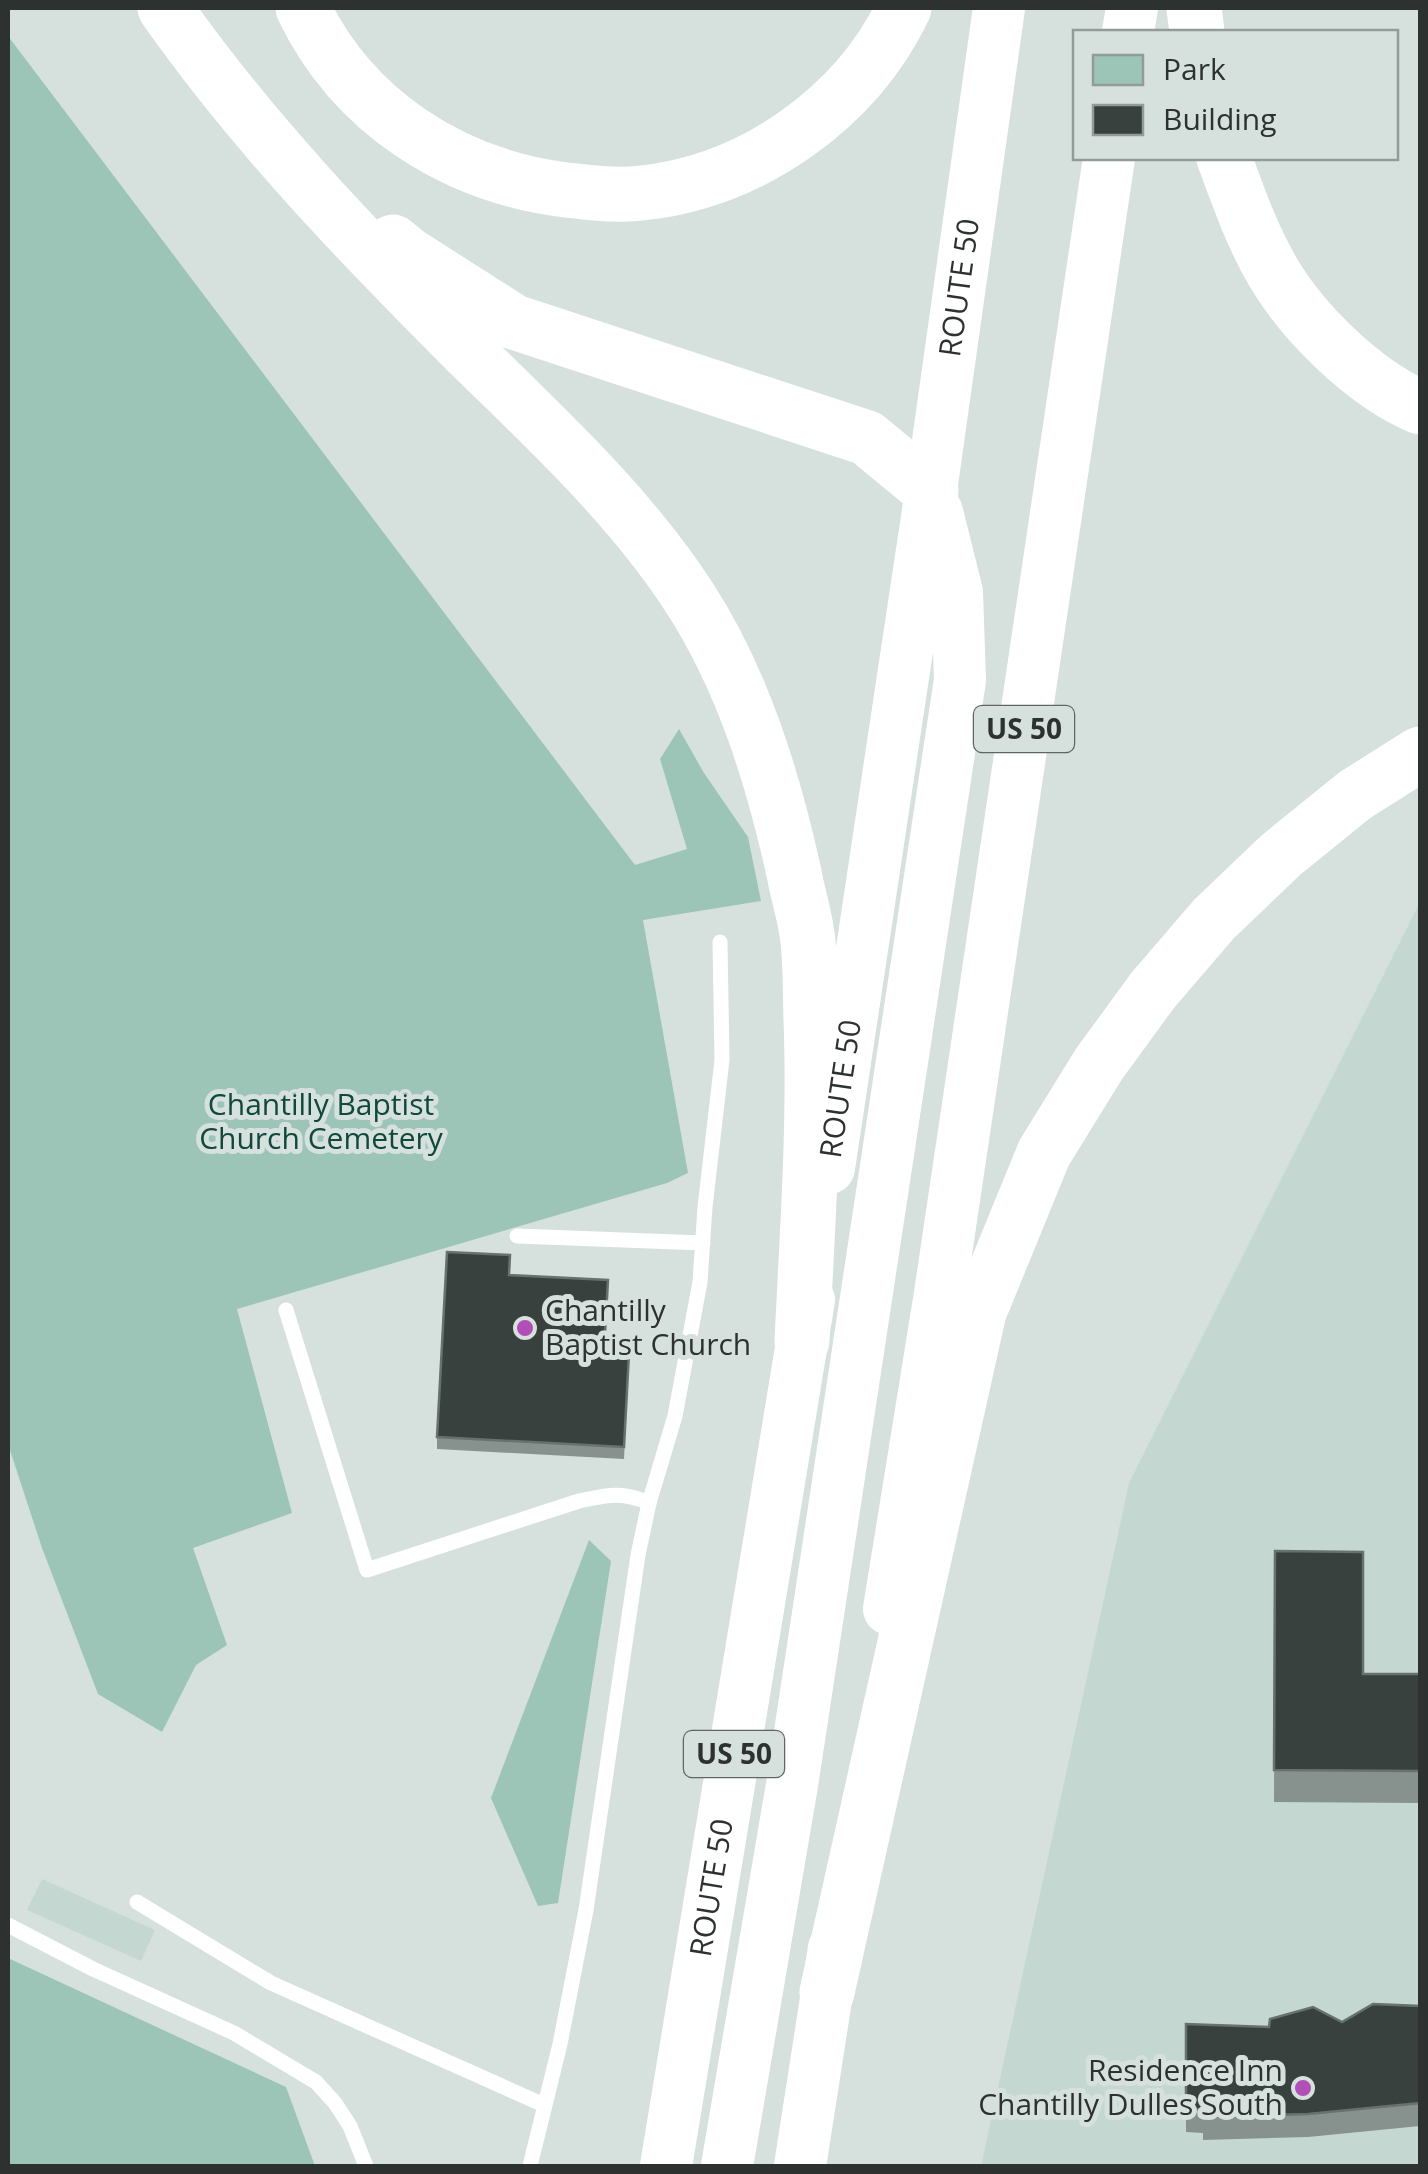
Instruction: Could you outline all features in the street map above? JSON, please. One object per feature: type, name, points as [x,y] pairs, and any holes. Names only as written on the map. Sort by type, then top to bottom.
[{"type":"highway","points":[[165,8],[273,147],[376,259],[592,475],[654,548],[690,599],[722,655],[779,806],[808,942],[814,1087],[802,1341]]},
{"type":"highway","points":[[303,8],[315,32],[365,95],[427,144],[462,162],[532,186],[641,194],[742,166],[766,154],[827,110],[850,87],[890,36],[904,8]]},
{"type":"highway","name":"ROUTE 50","points":[[666,2166],[802,1341],[1000,8]]},
{"type":"highway","points":[[273,147],[409,255],[514,322],[867,438],[931,492],[957,592],[960,680],[789,1804],[727,2166]]},
{"type":"highway","name":"US 50","points":[[800,2166],[939,1300],[1109,160]]},
{"type":"highway","points":[[1225,160],[1274,272],[1298,307],[1342,354],[1377,382],[1420,407]]},
{"type":"highway","points":[[827,1992],[979,1312],[1044,1153],[1110,1050],[1214,918],[1282,855],[1356,795],[1420,754]]},
{"type":"lane","points":[[530,2166],[560,2044],[586,1910],[638,1555],[649,1502],[675,1416],[700,1282],[722,1060],[720,942]]},
{"type":"lane","points":[[517,1236],[702,1243]]},
{"type":"lane","points":[[286,1310],[367,1570],[579,1502],[624,1494],[649,1502]]},
{"type":"lane","points":[[138,1902],[270,1983],[544,2105]]},
{"type":"lane","points":[[8,1925],[93,1970],[234,2033],[316,2082],[350,2126],[366,2166]]},
{"type":"shaded area","points":[[1420,902],[1420,2166],[981,2166],[1129,1483]]},
{"type":"shaded area","points":[[42,1879],[155,1930],[141,1961],[27,1910]]},
{"type":"green space","name":"Chantilly Baptist Church Cemetery","points":[[8,36],[635,865],[687,849],[660,759],[679,729],[748,837],[761,901],[643,920],[688,1173],[667,1183],[237,1309],[292,1513],[193,1548],[227,1645],[196,1665],[162,1732],[98,1694],[42,1548],[8,1444]]},
{"type":"green space","points":[[589,1540],[611,1561],[558,1903],[538,1906],[491,1798]]},
{"type":"green space","points":[[8,1958],[286,2087],[315,2166],[8,2166]]},
{"type":"building","name":"Chantilly Baptist Church","points":[[447,1252],[510,1255],[509,1275],[608,1280],[604,1352],[629,1353],[624,1447],[437,1437]]},
{"type":"building","points":[[1275,1551],[1363,1552],[1363,1674],[1420,1674],[1420,1771],[1274,1770]]},
{"type":"building","name":"Residence Inn Chantilly Dulles South","points":[[1373,2004],[1420,2006],[1420,2103],[1308,2114],[1203,2117],[1204,2110],[1186,2109],[1186,2024],[1269,2027],[1270,2019],[1313,2007],[1342,2022]]},
{"type":"place","name":"Chantilly Baptist Church","points":[[525,1328]]},
{"type":"place","name":"Residence Inn Chantilly Dulles South","points":[[1303,2088]]}]
